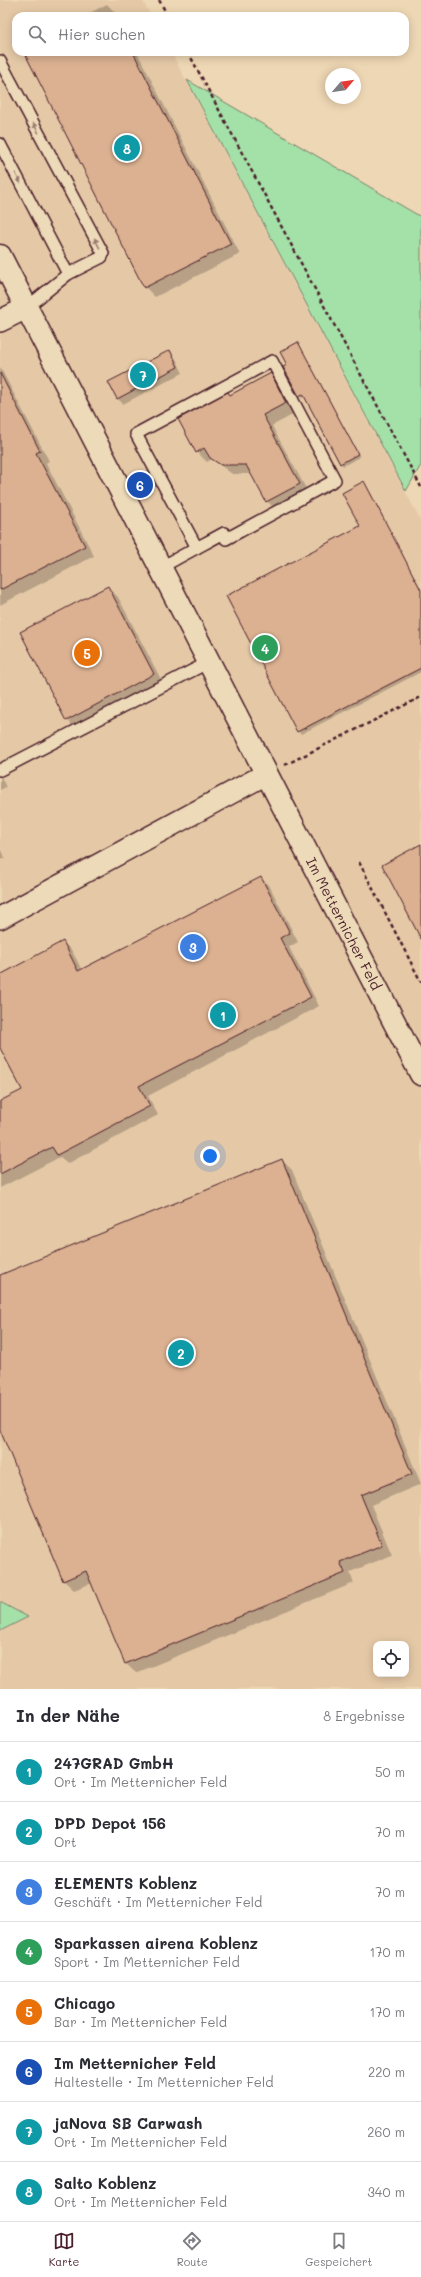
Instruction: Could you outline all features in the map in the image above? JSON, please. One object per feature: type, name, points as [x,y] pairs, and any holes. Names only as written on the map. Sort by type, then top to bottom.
[{"type":"street","name":"Im Metternicher Feld","points":[[0,256],[421,1074]]},
{"type":"street","points":[[0,321],[26,308]]},
{"type":"street","points":[[0,918],[266,774]]},
{"type":"lane","points":[[0,62],[103,253],[102,257],[68,274],[26,308]]},
{"type":"lane","points":[[0,144],[68,274]]},
{"type":"lane","points":[[160,568],[224,534],[226,539],[335,480],[272,361],[136,434],[197,548]]},
{"type":"lane","points":[[0,770],[209,662]]},
{"type":"path","points":[[159,0],[166,12]]},
{"type":"path","points":[[190,56],[421,487]]},
{"type":"path","points":[[266,774],[421,697]]},
{"type":"path","points":[[359,862],[421,982]]},
{"type":"shaded area","points":[[0,0],[142,0],[149,12],[12,12],[12,56],[173,56],[421,521],[421,1689],[0,1689],[0,1631],[27,1617],[0,1602]]},
{"type":"green space","points":[[187,80],[421,217],[421,465],[406,491]]},
{"type":"green space","points":[[0,1602],[28,1617],[0,1631]]},
{"type":"building","points":[[26,56],[135,56],[231,244],[144,288]]},
{"type":"building","points":[[298,342],[358,454],[340,464],[303,394],[299,396],[283,367],[287,365],[280,352]]},
{"type":"building","points":[[170,350],[178,367],[117,399],[108,382]]},
{"type":"building","points":[[0,373],[40,451],[36,453],[85,546],[0,590]]},
{"type":"building","points":[[271,373],[286,403],[263,415],[300,484],[266,502],[246,465],[221,465],[210,458],[204,448],[196,453],[178,419],[228,392],[230,395]]},
{"type":"building","points":[[364,481],[421,590],[421,668],[297,732],[226,596],[360,526],[342,493]]},
{"type":"building","points":[[108,586],[154,674],[66,721],[20,632]]},
{"type":"building","points":[[421,844],[421,939],[382,865]]},
{"type":"building","points":[[261,877],[290,933],[280,938],[311,997],[139,1086],[150,1106],[57,1155],[52,1147],[0,1174],[0,1101],[22,1090],[0,1048],[0,975],[63,941],[78,971]]},
{"type":"building","points":[[282,1159],[412,1474],[361,1495],[382,1545],[340,1562],[345,1573],[125,1664],[86,1571],[63,1581],[0,1430],[0,1275]]},
{"type":"place","name":"Salto Koblenz","points":[[127,148]]},
{"type":"place","name":"jaNova SB Carwash","points":[[143,375]]},
{"type":"place","name":"Im Metternicher Feld","points":[[140,485]]},
{"type":"place","name":"Sparkassen airena Koblenz","points":[[265,648]]},
{"type":"place","name":"Chicago","points":[[87,653]]},
{"type":"place","name":"ELEMENTS Koblenz","points":[[193,947]]},
{"type":"place","name":"247GRAD GmbH","points":[[223,1015]]},
{"type":"place","name":"DPD Depot 156","points":[[181,1353]]}]
